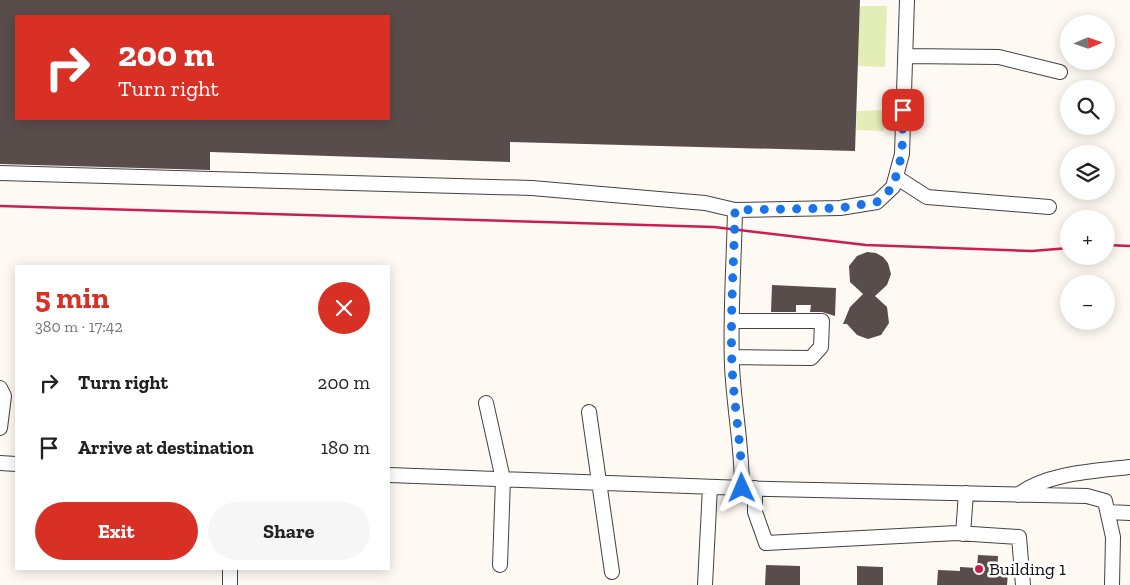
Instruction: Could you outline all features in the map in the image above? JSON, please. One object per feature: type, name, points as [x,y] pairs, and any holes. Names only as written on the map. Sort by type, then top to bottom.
[{"type":"lane","points":[[0,174],[532,188],[705,203],[735,210],[840,208],[877,202],[893,187],[902,154],[907,0]]},
{"type":"lane","points":[[905,56],[999,57],[1060,72]]},
{"type":"lane","points":[[896,177],[927,197],[1049,207]]},
{"type":"lane","points":[[735,210],[732,356],[749,488],[766,543],[963,534],[1020,537],[1023,585]]},
{"type":"lane","points":[[732,356],[811,358],[821,347],[822,336],[822,321],[733,321]]},
{"type":"lane","points":[[0,388],[4,396],[0,428]]},
{"type":"lane","points":[[486,403],[503,479],[500,565]]},
{"type":"lane","points":[[589,412],[612,572]]},
{"type":"lane","points":[[0,463],[15,464]]},
{"type":"lane","points":[[1018,494],[1031,484],[1041,481],[1098,470],[1130,467]]},
{"type":"lane","points":[[390,475],[749,488],[1087,496],[1106,501],[1113,537],[1112,585]]},
{"type":"lane","points":[[705,585],[710,486]]},
{"type":"lane","points":[[963,534],[966,493]]},
{"type":"lane","points":[[1108,512],[1130,513]]},
{"type":"lane","points":[[230,570],[230,585]]},
{"type":"green space","points":[[860,6],[887,6],[885,67],[858,66]]},
{"type":"green space","points":[[883,110],[884,131],[856,130],[857,111]]},
{"type":"building","points":[[0,0],[860,0],[855,151],[510,142],[510,162],[210,152],[210,170],[0,164]]},
{"type":"building","points":[[867,252],[876,253],[883,257],[888,263],[891,274],[887,285],[875,296],[887,307],[889,323],[881,335],[868,339],[857,335],[847,324],[843,324],[850,307],[863,294],[850,282],[849,266],[857,256]]},
{"type":"building","points":[[772,285],[836,288],[835,316],[822,312],[810,312],[811,305],[796,305],[796,312],[771,312]]},
{"type":"building","name":"Building 1","points":[[978,555],[998,556],[997,573],[1008,573],[1007,585],[937,585],[938,570],[960,571],[960,567],[977,568]]},
{"type":"building","points":[[766,565],[800,566],[800,585],[765,585]]},
{"type":"building","points":[[857,566],[883,567],[883,585],[857,585]]},
{"type":"railway","points":[[0,206],[714,227],[866,245],[1032,251],[1060,249]]},
{"type":"railway","points":[[1115,245],[1130,246]]},
{"type":"place","name":"Building 1","points":[[979,569]]},
{"type":"route","points":[[742,488],[742,461],[734,405],[732,364],[735,210],[777,211],[840,208],[877,202],[893,187],[902,154],[903,110]]}]
